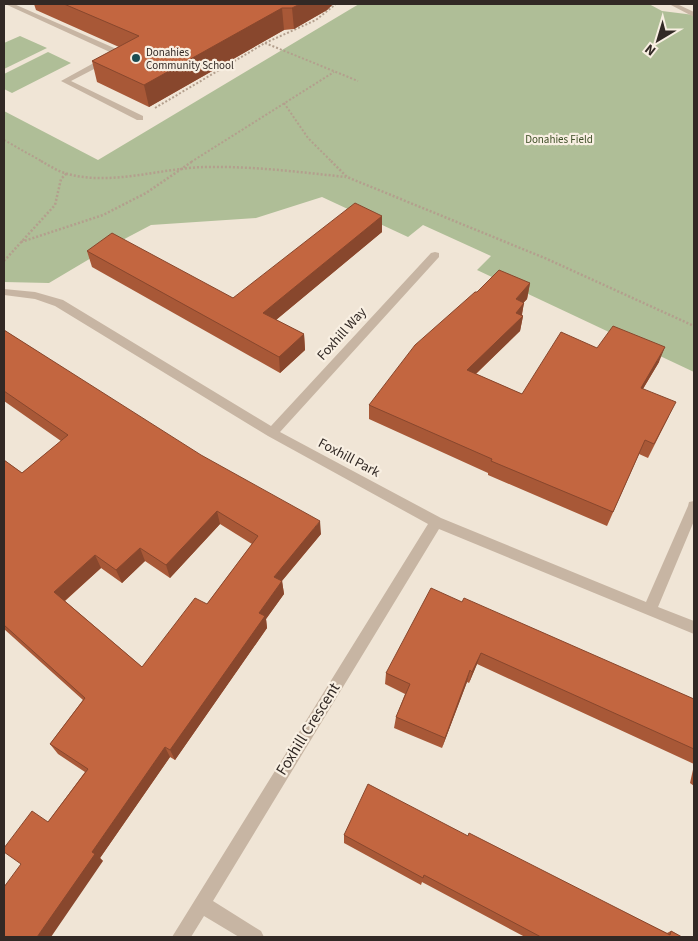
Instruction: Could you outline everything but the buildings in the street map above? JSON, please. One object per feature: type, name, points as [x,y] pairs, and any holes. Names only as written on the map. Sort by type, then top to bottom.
[{"type":"street","points":[[9,4],[118,53],[65,81],[140,118]]},
{"type":"street","points":[[672,4],[694,15]]},
{"type":"street","name":"Foxhill Way","points":[[272,433],[435,254]]},
{"type":"street","name":"Foxhill Park","points":[[4,292],[35,296],[59,303],[272,433],[436,522],[694,628]]},
{"type":"street","points":[[650,609],[694,506]]},
{"type":"street","name":"Foxhill Crescent","points":[[181,937],[436,522]]},
{"type":"street","points":[[201,904],[255,937]]},
{"type":"path","points":[[140,118],[265,43],[316,20],[336,4]]},
{"type":"path","points":[[265,43],[358,81]]},
{"type":"path","points":[[21,242],[103,215],[146,194],[182,168],[334,72]]},
{"type":"path","points":[[284,103],[308,138],[346,177]]},
{"type":"path","points":[[4,140],[67,173],[92,177],[182,168],[259,168],[346,177],[547,259],[694,326]]},
{"type":"path","points":[[4,261],[56,204],[60,179],[67,173]]},
{"type":"green space","name":"Donahies Field","points":[[359,4],[649,4],[662,11],[694,15],[694,372],[477,270],[491,256],[423,225],[408,237],[322,197],[256,218],[151,225],[49,283],[4,282],[4,111],[98,160]]},
{"type":"green space","points":[[20,36],[47,48],[4,69],[4,43]]},
{"type":"green space","points":[[48,52],[71,63],[12,93],[4,89],[4,74]]},
{"type":"place","name":"Donahies Community School","points":[[136,58]]}]
